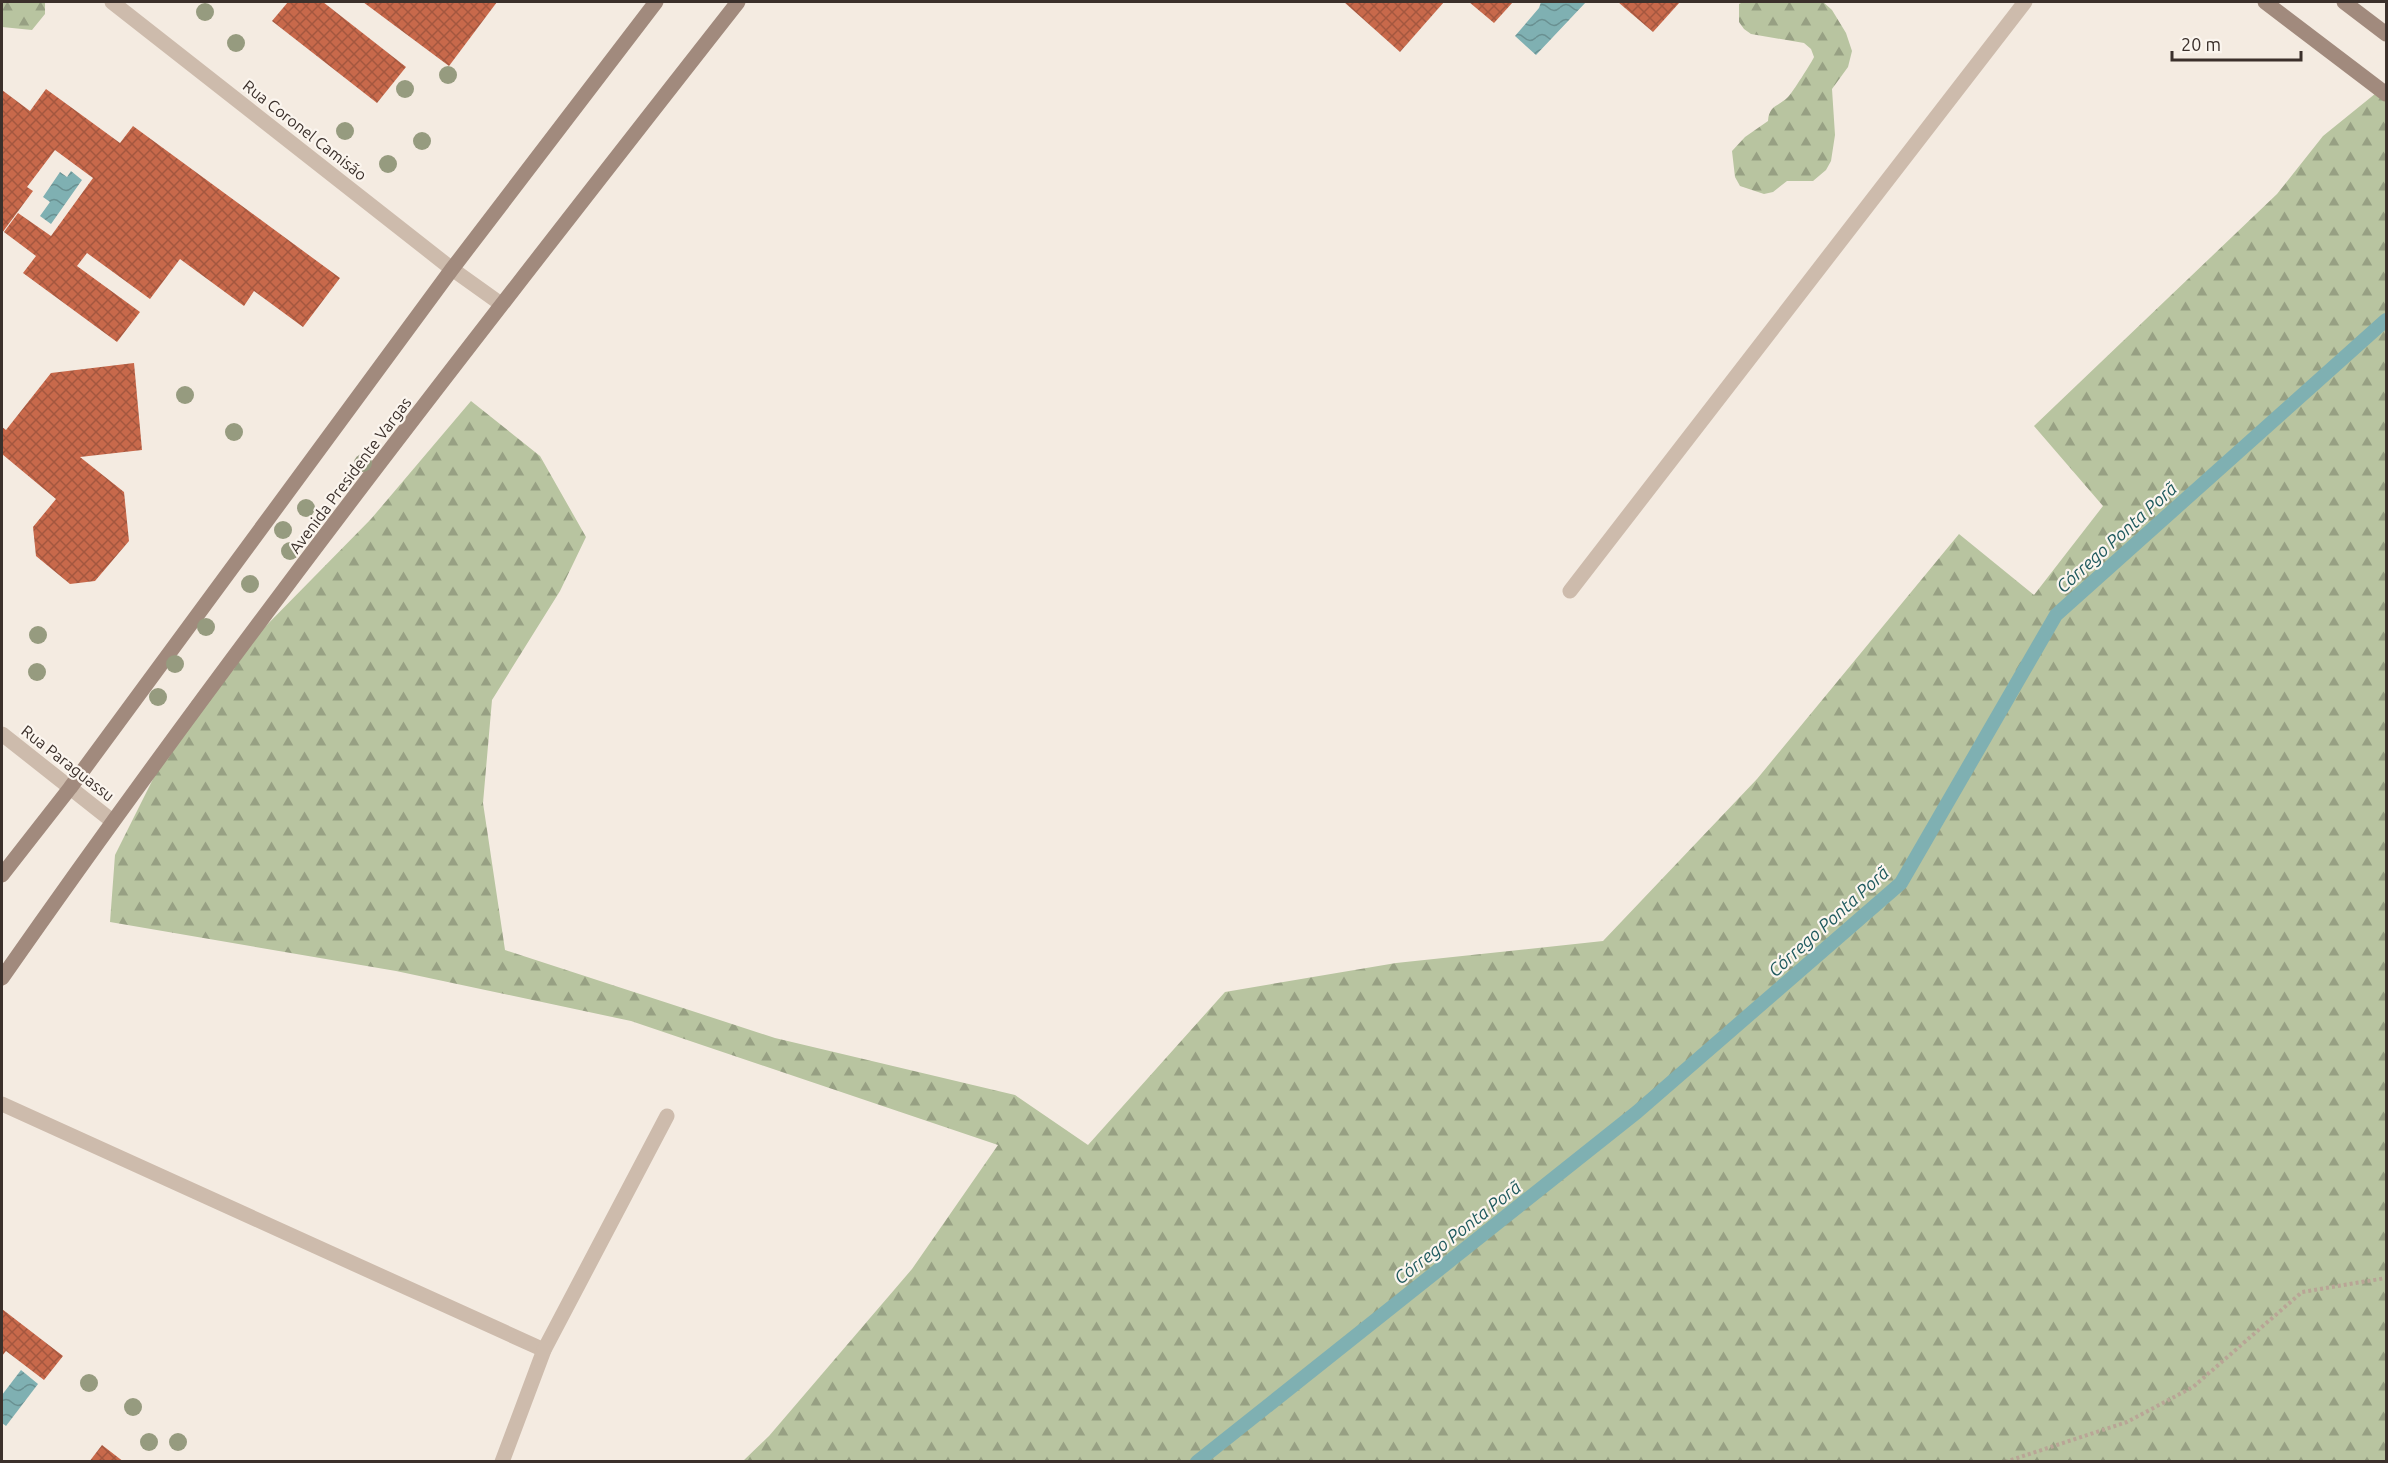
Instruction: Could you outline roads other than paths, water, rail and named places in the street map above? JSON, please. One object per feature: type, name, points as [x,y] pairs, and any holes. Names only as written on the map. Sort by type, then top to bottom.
[{"type":"main road","points":[[2,875],[70,788],[452,269],[656,2]]},
{"type":"main road","name":"Avenida Presidente Vargas","points":[[2,978],[111,820],[501,304],[738,2]]},
{"type":"main road","points":[[2265,2],[2386,94]]},
{"type":"main road","points":[[2344,2],[2386,34]]},
{"type":"street","name":"Rua Coronel Camisão","points":[[112,2],[452,269],[501,304]]},
{"type":"street","points":[[1570,591],[2025,2]]},
{"type":"street","name":"Rua Paraguassu","points":[[2,735],[111,820]]},
{"type":"street","points":[[2,1104],[544,1350]]},
{"type":"street","points":[[502,1461],[544,1350],[667,1116]]},
{"type":"water","points":[[1541,2],[1586,2],[1536,55],[1515,36],[1539,8]]},
{"type":"water","points":[[71,171],[82,180],[51,224],[40,216],[50,202],[43,197],[60,172],[67,177]]},
{"type":"water","points":[[21,1370],[38,1384],[6,1426],[2,1423],[2,1395]]},
{"type":"waterway","name":"Córrego Ponta Porã","points":[[1197,1462],[1637,1112],[1901,883],[2056,615],[2386,320]]}]
